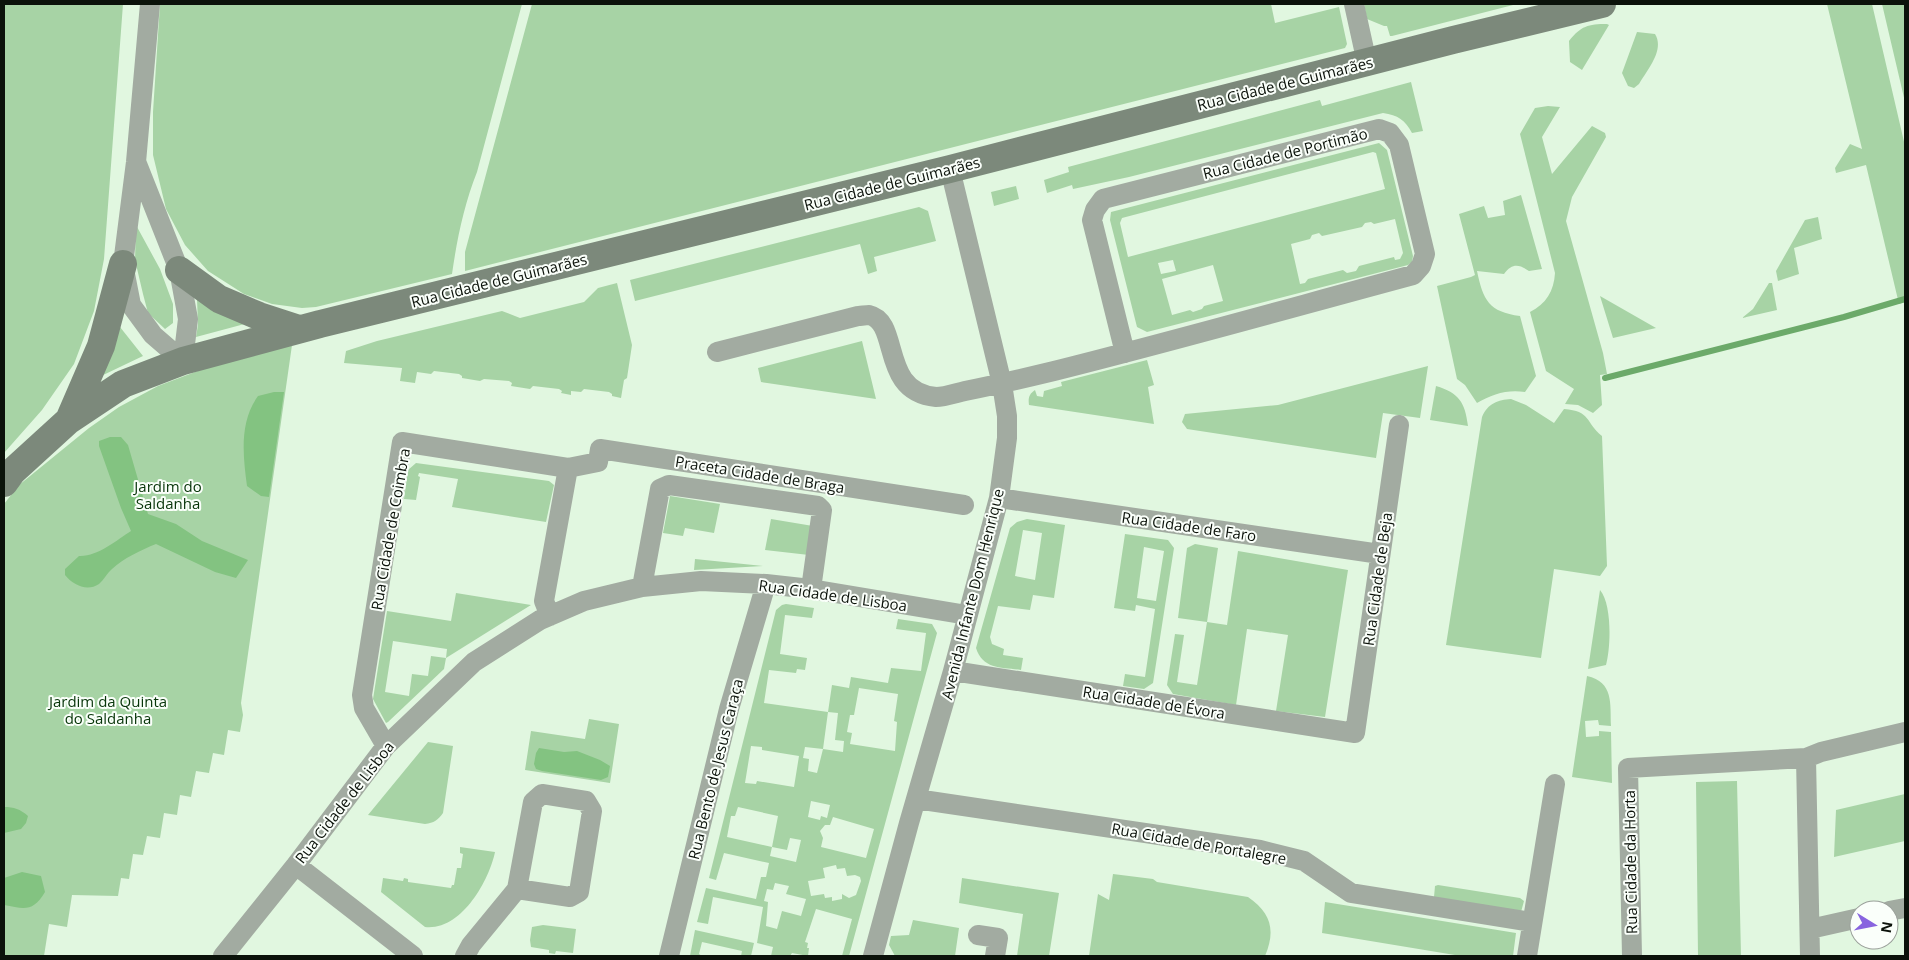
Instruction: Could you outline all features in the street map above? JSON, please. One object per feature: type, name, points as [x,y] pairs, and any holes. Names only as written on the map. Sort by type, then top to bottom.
[{"type":"main road","name":"Rua Cidade de Guimarães","points":[[4,483],[12,472],[69,420],[123,384],[183,360],[299,329],[950,169],[1602,4]]},
{"type":"main road","points":[[69,420],[101,346],[123,264]]},
{"type":"main road","points":[[179,270],[219,299],[259,316],[299,329]]},
{"type":"street","points":[[150,4],[136,162],[123,264],[131,305],[153,335],[183,360]]},
{"type":"street","points":[[1354,4],[1367,62]]},
{"type":"street","name":"Rua Cidade de Portimão","points":[[718,352],[858,316],[869,315],[879,321],[886,332],[900,377],[911,388],[923,395],[938,397],[1002,384],[1125,353],[1413,274],[1421,266],[1425,254],[1399,145],[1390,133],[1379,129],[1103,199],[1095,210],[1092,220],[1125,353]]},
{"type":"street","points":[[136,162],[179,270],[188,319],[183,360]]},
{"type":"street","name":"Avenida Infante Dom Henrique","points":[[873,956],[953,671],[998,498],[1006,438],[1007,416],[1002,384],[950,169]]},
{"type":"street","name":"Rua Cidade de Beja","points":[[1355,733],[1399,425]]},
{"type":"street","name":"Rua Cidade de Coimbra","points":[[386,746],[364,708],[362,695],[402,442],[568,468]]},
{"type":"street","name":"Praceta Cidade de Braga","points":[[568,468],[598,462],[600,449],[964,505]]},
{"type":"street","points":[[550,616],[544,601],[568,468]]},
{"type":"street","name":"Praceta Cidade de Braga","points":[[642,587],[660,489],[669,484],[818,506],[822,510],[811,589]]},
{"type":"street","name":"Rua Cidade de Faro","points":[[998,498],[1380,554]]},
{"type":"street","name":"Rua Cidade de Lisboa","points":[[223,956],[296,865],[386,746],[474,662],[540,620],[584,601],[642,587],[701,581],[766,584],[811,589],[967,615]]},
{"type":"street","name":"Rua Bento de Jesus Caraça","points":[[669,956],[730,709],[766,584]]},
{"type":"street","name":"Rua Cidade de Évora","points":[[953,671],[1355,733]]},
{"type":"street","points":[[1810,956],[1806,758],[1821,752],[1905,732]]},
{"type":"street","name":"Rua Cidade da Horta","points":[[1632,956],[1628,768],[1806,758]]},
{"type":"street","points":[[1527,956],[1554,784]]},
{"type":"street","points":[[465,956],[471,945],[517,889],[533,802],[542,794],[586,801],[592,811],[579,892],[570,897],[517,889]]},
{"type":"street","name":"Rua Cidade de Portalegre","points":[[916,798],[1260,850],[1304,861],[1351,893],[1532,922]]},
{"type":"street","points":[[296,865],[413,956]]},
{"type":"street","points":[[1810,929],[1849,920]]},
{"type":"street","points":[[978,935],[998,938],[995,956]]},
{"type":"green space","points":[[4,4],[123,4],[104,259],[94,311],[74,364],[42,410],[4,453]]},
{"type":"green space","points":[[160,4],[522,4],[465,210],[452,274],[316,307],[302,308],[272,304],[244,294],[208,271],[185,245],[166,209],[153,155],[153,112]]},
{"type":"green space","points":[[532,4],[1271,4],[1275,23],[1339,7],[1347,44],[1345,48],[465,271],[465,252]]},
{"type":"green space","points":[[1364,4],[1517,4],[1390,36],[1387,26],[1367,19]]},
{"type":"green space","points":[[1827,4],[1872,4],[1905,146],[1905,302],[1899,304],[1866,165],[1836,173],[1835,168],[1850,144],[1862,149]]},
{"type":"green space","points":[[1882,4],[1904,4],[1905,6],[1905,102]]},
{"type":"green space","points":[[1609,25],[1582,70],[1570,62],[1569,41],[1573,36],[1585,27]]},
{"type":"green space","points":[[1637,32],[1655,34],[1658,40],[1658,47],[1654,60],[1639,84],[1634,88],[1628,86],[1622,73]]},
{"type":"green space","points":[[1411,82],[1423,131],[1412,133],[1400,119],[1383,113],[1129,177],[1073,189],[1072,185],[1047,193],[1044,180],[1069,172],[1068,167],[1320,100],[1322,106]]},
{"type":"green space","points":[[1560,107],[1542,137],[1552,174],[1592,126],[1605,133],[1606,137],[1572,197],[1566,221],[1603,353],[1607,374],[1600,375],[1602,405],[1593,413],[1578,405],[1565,404],[1574,389],[1546,371],[1530,312],[1545,301],[1553,286],[1555,273],[1520,134],[1535,108]]},
{"type":"green space","points":[[1379,143],[1387,150],[1413,256],[1412,262],[1408,265],[1147,332],[1137,327],[1110,220],[1111,212]],"holes":[[[1373,152],[1376,153],[1385,189],[1128,257],[1120,223],[1122,218]],[[1395,219],[1403,253],[1400,259],[1395,260],[1394,257],[1359,266],[1356,271],[1347,273],[1343,270],[1308,279],[1305,283],[1300,284],[1291,244],[1310,239],[1312,235],[1319,233],[1322,236],[1362,227],[1365,223],[1371,222],[1374,224]],[[1173,260],[1176,271],[1161,274],[1158,263]],[[1213,265],[1223,301],[1204,306],[1202,309],[1193,312],[1190,310],[1172,315],[1162,279]]]},
{"type":"green space","points":[[1016,186],[1019,199],[994,206],[991,192]]},
{"type":"green space","points":[[1521,195],[1542,269],[1529,271],[1522,267],[1513,266],[1504,274],[1477,271],[1482,290],[1489,303],[1501,311],[1520,316],[1536,376],[1525,392],[1512,391],[1500,393],[1477,403],[1465,385],[1457,379],[1437,286],[1475,275],[1459,214],[1484,206],[1488,218],[1505,215],[1503,201]]},
{"type":"green space","points":[[919,207],[928,211],[936,241],[874,257],[877,271],[868,274],[860,244],[635,301],[630,280]]},
{"type":"green space","points":[[1818,217],[1822,239],[1794,248],[1799,274],[1778,281],[1776,271],[1805,220]]},
{"type":"green space","points":[[136,225],[160,269],[173,304],[173,323],[165,329],[148,313],[135,260]]},
{"type":"green space","points":[[617,283],[632,345],[627,378],[624,380],[621,398],[612,396],[609,392],[584,389],[581,392],[571,391],[571,395],[561,393],[562,391],[559,389],[533,386],[530,389],[511,386],[512,383],[509,381],[484,379],[480,381],[462,378],[459,374],[434,371],[431,374],[417,372],[415,383],[400,381],[402,368],[344,363],[346,351],[377,341],[502,311],[520,318],[584,302],[598,288]]},
{"type":"green space","points":[[1769,283],[1772,283],[1777,310],[1742,318],[1753,309]]},
{"type":"green space","points":[[1600,296],[1656,328],[1613,338]]},
{"type":"green space","points":[[197,299],[252,322],[196,337],[198,325]]},
{"type":"green space","points":[[120,327],[143,356],[99,377]]},
{"type":"green space","points":[[862,341],[876,399],[761,382],[758,368]]},
{"type":"green space","points":[[292,345],[241,703],[243,715],[240,732],[228,730],[224,755],[213,753],[209,773],[196,771],[191,797],[180,795],[177,815],[164,813],[160,838],[147,836],[143,855],[133,854],[129,879],[121,878],[118,896],[72,895],[67,927],[49,924],[44,956],[4,956],[4,504],[19,485],[89,428],[119,407],[158,386],[219,363]]},
{"type":"green space","points":[[1147,360],[1154,385],[1148,387],[1154,424],[1029,405],[1029,396],[1035,390],[1037,396],[1043,397],[1044,391],[1062,386],[1061,382]]},
{"type":"green space","points":[[1428,366],[1420,418],[1383,413],[1376,458],[1187,429],[1182,422],[1185,414],[1278,405]]},
{"type":"green space","points":[[1436,386],[1450,392],[1460,400],[1465,411],[1468,426],[1430,420]]},
{"type":"green space","points":[[274,392],[284,392],[269,497],[261,496],[247,486],[244,440],[248,417],[258,396]]},
{"type":"green space","points":[[1511,399],[1526,405],[1554,423],[1564,409],[1579,412],[1587,418],[1602,436],[1607,566],[1600,576],[1554,569],[1541,658],[1446,645],[1482,417],[1490,405],[1502,400]]},
{"type":"green space","points":[[110,437],[121,437],[128,445],[148,514],[176,524],[202,541],[248,560],[236,578],[215,572],[156,544],[122,561],[99,584],[94,586],[80,586],[72,582],[65,575],[65,569],[79,556],[86,556],[100,551],[131,531],[99,446],[99,441]]},
{"type":"green space","points":[[416,463],[549,481],[554,485],[546,522],[452,507],[458,479],[419,473],[416,500],[404,499],[408,470]]},
{"type":"green space","points":[[670,496],[720,504],[714,533],[685,528],[683,536],[663,533]]},
{"type":"green space","points":[[771,519],[813,526],[809,555],[765,550]]},
{"type":"green space","points":[[1027,519],[1065,525],[1054,598],[1033,595],[1030,610],[998,606],[990,637],[992,644],[1004,649],[1003,655],[1023,658],[1021,670],[1000,668],[988,664],[979,655],[976,648],[1010,528],[1017,522]],"holes":[[[1023,530],[1042,533],[1035,580],[1015,576]]]},
{"type":"green space","points":[[1125,534],[1168,540],[1174,548],[1153,683],[1144,689],[1123,686],[1125,674],[1145,677],[1155,609],[1136,605],[1135,611],[1114,608]],"holes":[[[1144,547],[1164,551],[1156,601],[1137,598]]]},
{"type":"green space","points":[[1195,544],[1218,548],[1207,622],[1178,618],[1187,548]]},
{"type":"green space","points":[[1238,551],[1348,570],[1325,717],[1276,711],[1288,635],[1247,629],[1236,705],[1173,694],[1167,685],[1175,634],[1184,635],[1177,682],[1197,685],[1207,622],[1227,625]]},
{"type":"green space","points":[[695,559],[763,566],[694,570]]},
{"type":"green space","points":[[1600,590],[1607,605],[1609,626],[1608,657],[1606,665],[1588,669]]},
{"type":"green space","points":[[456,593],[531,605],[446,658],[444,669],[386,723],[373,699],[387,611],[451,621]],"holes":[[[393,641],[447,649],[446,658],[431,656],[428,676],[412,674],[409,696],[385,692]]]},
{"type":"green space","points":[[782,605],[814,608],[812,618],[785,615],[780,654],[807,658],[805,670],[797,669],[796,673],[769,670],[764,703],[828,712],[832,685],[849,688],[851,677],[888,683],[891,668],[921,671],[926,633],[896,629],[898,619],[932,624],[937,633],[849,956],[842,956],[852,919],[816,909],[805,942],[808,943],[808,956],[792,953],[790,956],[771,956],[773,947],[757,943],[763,907],[713,897],[708,924],[697,922],[706,888],[756,899],[761,877],[766,877],[769,863],[724,853],[716,880],[709,878],[776,610]],"holes":[[[859,688],[898,694],[894,721],[897,722],[895,751],[850,744],[852,733],[847,732],[850,715],[854,715]],[[828,712],[838,713],[835,740],[844,741],[843,752],[823,749]],[[751,746],[762,747],[762,750],[799,756],[794,787],[757,781],[756,784],[745,783]],[[805,747],[823,749],[817,773],[808,771],[809,759],[803,758]],[[811,801],[830,805],[827,818],[821,816],[820,820],[808,817]],[[738,807],[778,816],[772,847],[727,837],[731,816],[735,816]],[[833,817],[874,829],[866,858],[821,847],[823,838],[820,831],[825,825],[830,825]],[[790,838],[801,840],[796,862],[770,856],[772,847],[787,850]],[[836,865],[837,869],[845,868],[847,876],[855,875],[860,877],[861,881],[856,895],[849,898],[842,894],[842,899],[832,901],[832,897],[825,898],[824,894],[811,896],[808,881],[825,878],[823,868]],[[775,883],[789,886],[786,894],[806,899],[801,916],[782,911],[777,929],[766,926],[768,902],[764,901],[767,889],[773,890]]]},
{"type":"green space","points":[[1587,676],[1602,683],[1609,695],[1611,726],[1599,725],[1598,720],[1585,721],[1586,737],[1599,736],[1599,731],[1611,732],[1612,783],[1572,777]]},
{"type":"green space","points":[[589,719],[619,724],[610,783],[525,770],[531,731],[585,739]]},
{"type":"green space","points":[[428,742],[453,746],[443,813],[433,822],[425,824],[368,815]]},
{"type":"green space","points":[[539,748],[564,752],[577,751],[600,760],[610,766],[608,777],[601,780],[536,769],[534,764]]},
{"type":"green space","points":[[1737,781],[1741,956],[1698,956],[1696,782]]},
{"type":"green space","points":[[1905,794],[1905,841],[1834,857],[1836,810]]},
{"type":"green space","points":[[4,807],[17,809],[28,816],[26,823],[21,829],[4,833]]},
{"type":"green space","points":[[460,847],[495,852],[487,877],[480,890],[461,913],[450,921],[438,926],[425,927],[381,892],[383,878],[403,881],[404,878],[408,879],[408,882],[451,888],[454,885],[457,868],[461,868],[463,854],[460,853]]},
{"type":"green space","points":[[22,872],[41,876],[45,892],[36,903],[28,908],[4,905],[4,878]]},
{"type":"green space","points":[[1113,874],[1153,879],[1157,882],[1248,897],[1262,909],[1269,923],[1271,930],[1265,956],[1089,956],[1098,894],[1109,900]]},
{"type":"green space","points":[[962,878],[1059,893],[1049,956],[1017,956],[1023,914],[959,903]]},
{"type":"green space","points":[[1435,886],[1520,898],[1524,901],[1521,912],[1434,897]]},
{"type":"green space","points":[[1325,902],[1516,933],[1513,956],[1461,956],[1322,933]]},
{"type":"green space","points":[[913,920],[959,928],[955,956],[895,956],[889,945],[891,936],[909,935]]},
{"type":"green space","points":[[543,925],[576,929],[573,953],[556,951],[555,954],[549,953],[549,950],[531,947],[532,927]]},
{"type":"green space","points":[[695,930],[754,943],[751,956],[741,956],[742,951],[702,942],[699,954],[702,956],[690,956]]},
{"type":"waterway","points":[[1605,378],[1844,317],[1905,299]]},
{"type":"park label","name":"Jardim do Saldanha","points":[[168,494]]},
{"type":"park label","name":"Jardim da Quinta do Saldanha","points":[[108,710]]}]
